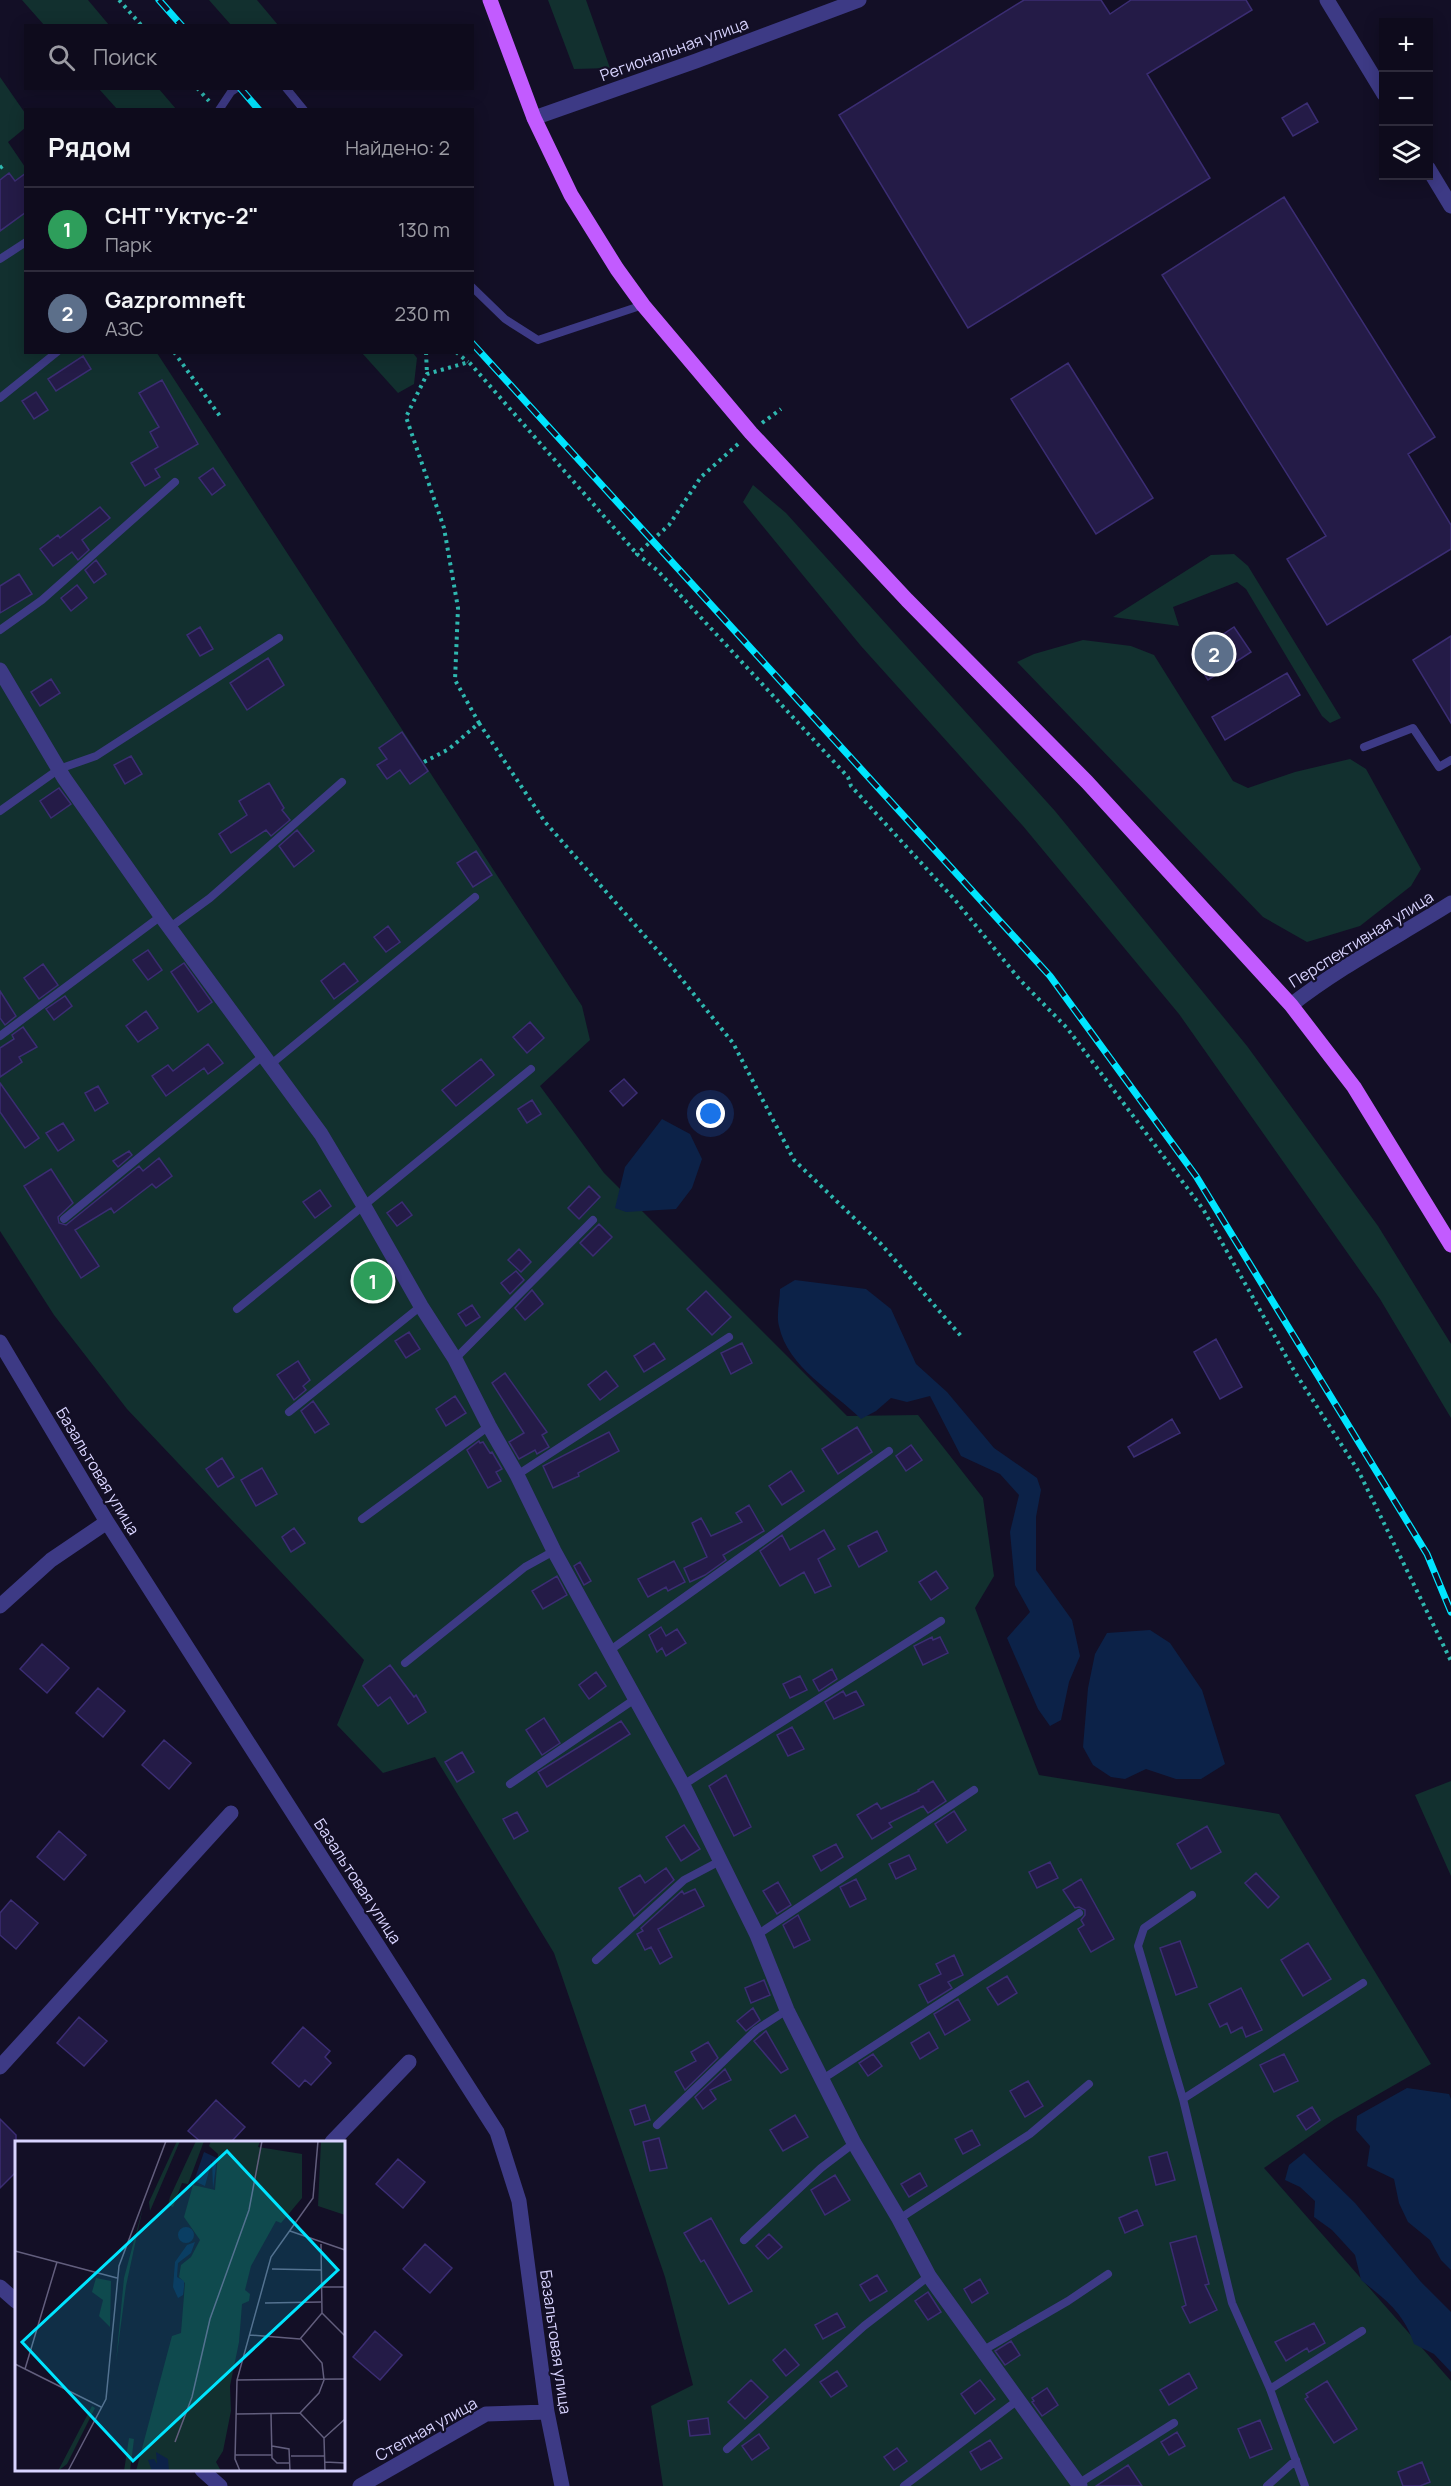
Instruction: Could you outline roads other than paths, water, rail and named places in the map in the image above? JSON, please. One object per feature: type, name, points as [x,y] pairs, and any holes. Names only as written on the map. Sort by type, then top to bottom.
[{"type":"main road","points":[[490,0],[534,118],[571,195],[617,269],[643,305],[751,433],[907,600],[1087,782],[1291,1005],[1354,1087],[1451,1245]]},
{"type":"street","name":"Региональная улица","points":[[534,118],[859,0]]},
{"type":"street","points":[[1327,0],[1379,87]]},
{"type":"street","points":[[1433,176],[1451,206]]},
{"type":"street","points":[[0,670],[58,769],[165,922],[321,1134],[364,1206],[454,1359],[517,1475],[554,1551],[683,1785],[757,1935],[787,2010],[821,2080],[854,2143],[899,2219],[928,2276],[1079,2485]]},
{"type":"street","name":"Перспективная улица","points":[[1291,1005],[1376,947],[1451,903]]},
{"type":"street","name":"Базальтовая улица","points":[[0,1341],[107,1522],[497,2132],[519,2201],[547,2412],[562,2486]]},
{"type":"street","points":[[0,1606],[51,1560],[107,1522]]},
{"type":"street","points":[[0,2067],[231,1813]]},
{"type":"street","points":[[333,2141],[409,2062]]},
{"type":"street","points":[[0,2286],[15,2300]]},
{"type":"street","name":"Степная улица","points":[[360,2486],[486,2414],[547,2412]]},
{"type":"street","points":[[204,2471],[220,2486]]},
{"type":"lane","points":[[220,108],[234,90]]},
{"type":"lane","points":[[288,90],[302,108]]},
{"type":"lane","points":[[0,259],[24,243]]},
{"type":"lane","points":[[474,289],[505,319],[538,340],[643,305]]},
{"type":"lane","points":[[0,398],[55,354]]},
{"type":"lane","points":[[0,630],[42,600],[175,482]]},
{"type":"lane","points":[[0,811],[58,769],[96,756],[279,638]]},
{"type":"lane","points":[[1364,747],[1413,728],[1439,766],[1451,760]]},
{"type":"lane","points":[[0,1036],[165,922],[210,898],[342,782]]},
{"type":"lane","points":[[64,1219],[475,897]]},
{"type":"lane","points":[[237,1309],[531,1070]]},
{"type":"lane","points":[[454,1359],[593,1220]]},
{"type":"lane","points":[[289,1412],[421,1306]]},
{"type":"lane","points":[[517,1475],[729,1336]]},
{"type":"lane","points":[[362,1519],[489,1426]]},
{"type":"lane","points":[[609,1651],[889,1451]]},
{"type":"lane","points":[[405,1663],[525,1567],[554,1551]]},
{"type":"lane","points":[[683,1785],[941,1621]]},
{"type":"lane","points":[[510,1784],[635,1699]]},
{"type":"lane","points":[[757,1935],[974,1790]]},
{"type":"lane","points":[[596,1960],[684,1880],[720,1861]]},
{"type":"lane","points":[[1192,1895],[1144,1928],[1138,1946],[1183,2099],[1232,2303],[1270,2389],[1305,2486]]},
{"type":"lane","points":[[821,2080],[1079,1913]]},
{"type":"lane","points":[[1183,2099],[1363,1983]]},
{"type":"lane","points":[[657,2124],[756,2030],[787,2010]]},
{"type":"lane","points":[[899,2219],[1030,2134],[1089,2085]]},
{"type":"lane","points":[[744,2240],[821,2168],[854,2143]]},
{"type":"lane","points":[[982,2351],[1068,2301],[1108,2274]]},
{"type":"lane","points":[[727,2449],[864,2326],[928,2276]]},
{"type":"lane","points":[[1270,2389],[1362,2331]]},
{"type":"lane","points":[[904,2486],[1018,2400]]},
{"type":"lane","points":[[1079,2485],[1174,2423]]},
{"type":"lane","points":[[1267,2486],[1296,2460]]},
{"type":"water","points":[[662,1119],[690,1134],[702,1159],[692,1188],[676,1209],[626,1212],[615,1208],[625,1167]]},
{"type":"water","points":[[795,1280],[866,1289],[891,1309],[916,1364],[947,1392],[994,1448],[1037,1478],[1041,1490],[1036,1517],[1036,1570],[1072,1620],[1080,1656],[1069,1682],[1061,1720],[1050,1726],[1038,1709],[1007,1638],[1030,1612],[1015,1585],[1010,1532],[1019,1495],[1000,1474],[961,1456],[930,1396],[907,1402],[891,1398],[876,1411],[861,1419],[813,1378],[792,1354],[784,1341],[778,1322],[780,1289]]},
{"type":"water","points":[[1150,1630],[1170,1643],[1202,1690],[1225,1764],[1201,1779],[1176,1779],[1146,1769],[1125,1779],[1111,1777],[1093,1765],[1083,1747],[1088,1688],[1095,1654],[1107,1633]]},
{"type":"water","points":[[1407,2088],[1449,2094],[1451,2099],[1451,2270],[1441,2260],[1430,2240],[1408,2222],[1399,2203],[1394,2179],[1367,2166],[1370,2146],[1356,2130],[1357,2116]]},
{"type":"water","points":[[1304,2153],[1355,2203],[1421,2282],[1451,2312],[1451,2372],[1434,2354],[1414,2344],[1399,2315],[1361,2280],[1355,2255],[1332,2230],[1314,2217],[1315,2201],[1300,2187],[1285,2180],[1289,2165]]},
{"type":"railway","points":[[159,0],[180,24]]},
{"type":"railway","points":[[242,90],[257,108]]},
{"type":"railway","points":[[474,345],[1050,976],[1196,1176],[1427,1554],[1451,1612]]},
{"type":"place","name":"Gazpromneft","points":[[1214,654]]},
{"type":"place","name":"СНТ \"Уктус-2\"","points":[[373,1281]]}]
